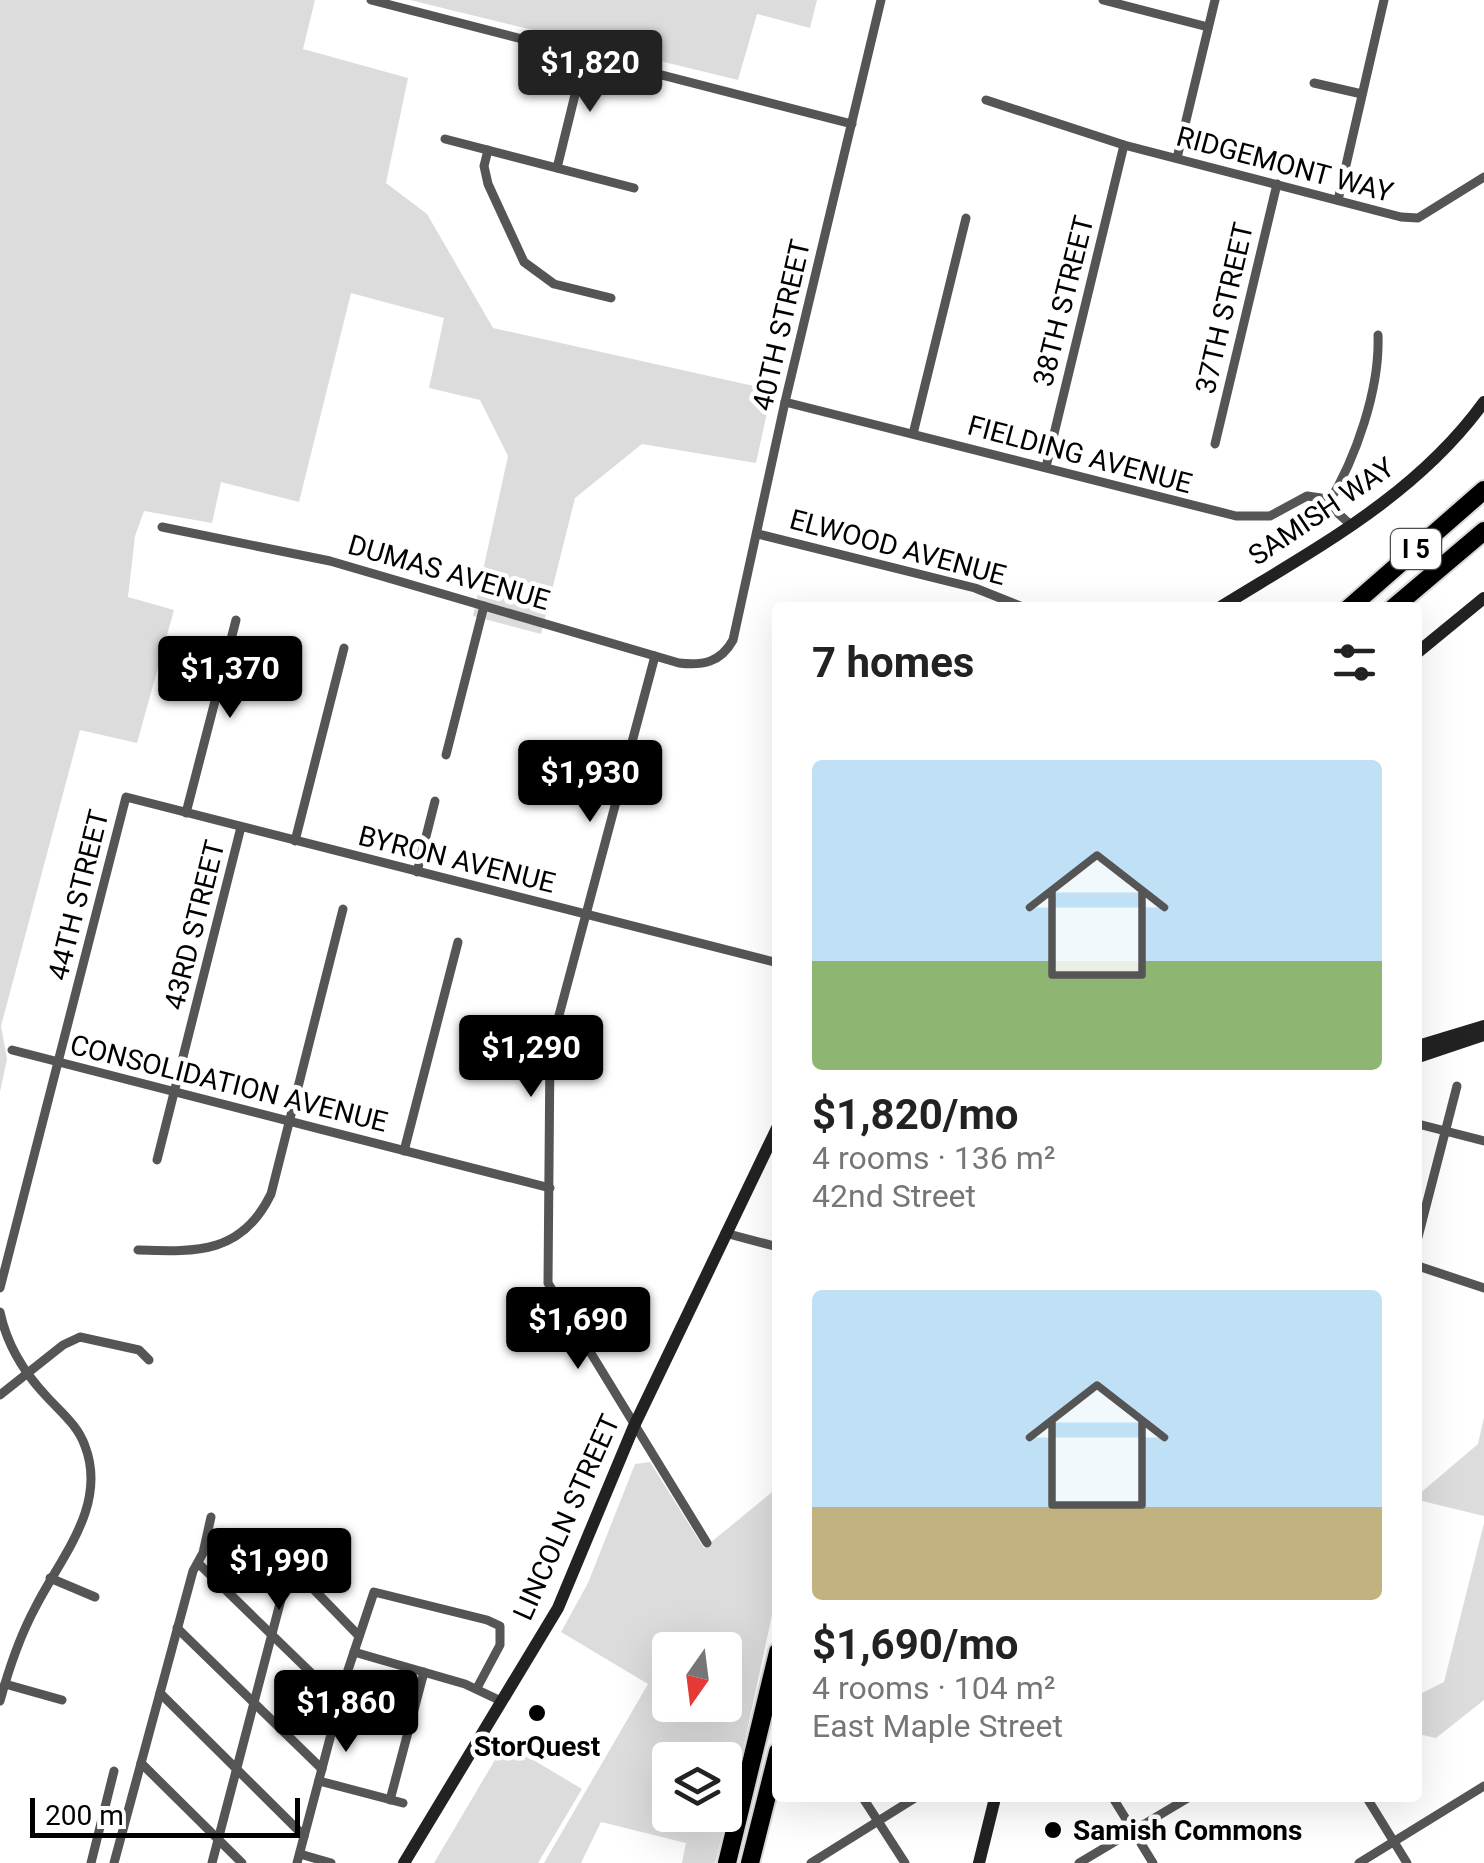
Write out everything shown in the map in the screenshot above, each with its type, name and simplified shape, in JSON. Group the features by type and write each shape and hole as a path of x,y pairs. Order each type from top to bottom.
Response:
{"highway":[{"name":"I 5","path":"1356,602 1484,490"},
{"name":"I 5","path":"1401,602 1484,531"},
{"path":"727,1863 772,1677"},
{"path":"750,1863 772,1776"}],"street":[{"path":"371,0 852,124"},
{"name":"40TH STREET","path":"720,658 733,640 881,0"},
{"path":"1103,0 1208,26"},
{"path":"1177,158 1215,0"},
{"path":"1338,200 1384,0"},
{"path":"556,168 585,54"},
{"path":"1314,83 1362,94"},
{"name":"RIDGEMONT WAY","path":"986,100 1124,145 1401,217 1418,218 1484,177"},
{"path":"445,139 634,188"},
{"name":"38TH STREET","path":"1046,467 1124,145"},
{"path":"488,150 484,166 488,184 524,262 554,284 611,298"},
{"name":"37TH STREET","path":"1215,444 1276,184"},
{"path":"913,434 966,218"},
{"path":"1351,526 1328,504 1346,474 1362,426 1379,353 1378,335"},
{"name":"FIELDING AVENUE","path":"785,402 1250,518 1270,516 1307,496 1321,498 1328,504"},
{"name":"SAMISH WAY","path":"1229,602 1400,492 1434,461 1484,402"},
{"name":"DUMAS AVENUE","path":"162,527 315,557 655,656 692,664 720,658"},
{"name":"ELWOOD AVENUE","path":"758,534 975,588 1010,602"},
{"path":"1422,649 1482,601"},
{"path":"446,754 484,606"},
{"path":"186,813 236,620"},
{"path":"295,841 344,648"},
{"path":"655,656 550,1048 548,1283 707,1543"},
{"name":"BYRON AVENUE","path":"126,798 772,962"},
{"name":"44TH STREET","path":"0,1288 126,798"},
{"path":"417,872 434,801"},
{"name":"43RD STREET","path":"158,1160 242,827"},
{"path":"138,1250 209,1249 246,1229 271,1194 343,909"},
{"path":"404,1151 458,942"},
{"path":"1422,1045 1484,1026"},
{"path":"1422,1056 1484,1035"},
{"name":"CONSOLIDATION AVENUE","path":"12,1050 550,1188"},
{"path":"1422,1222 1457,1086"},
{"path":"1422,1125 1484,1141"},
{"name":"LINCOLN STREET","path":"404,1863 558,1608 634,1426 772,1138"},
{"path":"725,1233 772,1245"},
{"path":"1422,1267 1484,1288"},
{"path":"0,1312 4,1330 26,1374 72,1421 85,1445 92,1491 86,1513 23,1632 0,1701"},
{"path":"0,1395 80,1337 139,1350 149,1360"},
{"path":"114,1863 211,1517"},
{"path":"237,1552 290,1565 360,1636"},
{"path":"198,1562 340,1701"},
{"path":"212,1863 290,1565"},
{"path":"50,1578 95,1597"},
{"path":"332,1863 298,1859 374,1592 500,1626 503,1635 476,1688"},
{"path":"177,1628 322,1770"},
{"path":"354,1652 476,1688 502,1701"},
{"path":"390,1800 424,1672"},
{"path":"4,1684 62,1700"},
{"path":"160,1693 304,1836"},
{"path":"140,1763 242,1863"},
{"path":"91,1863 114,1771"},
{"path":"319,1781 403,1803"},
{"path":"1359,1863 1484,1786"},
{"path":"865,1802 905,1863"},
{"path":"811,1863 909,1802"},
{"path":"978,1863 994,1802"},
{"path":"1116,1802 1153,1863"},
{"path":"1079,1863 1181,1802"},
{"path":"1369,1802 1407,1863"}],"shaded area":[{"path":"0,0 315,0 303,49 408,78 386,183 427,214 493,328 772,390 756,463 642,444 575,498 541,634 473,616 508,456 480,400 429,388 444,318 351,293 299,502 221,482 212,523 144,511 135,536 128,597 174,610 137,743 80,730 1,1026 7,1059 0,1092"},
{"path":"410,0 817,0 810,28 757,14 738,80"},
{"path":"1484,1417 1484,1516 1422,1501 1422,1492 1478,1444"},
{"path":"650,1462 704,1548 772,1492 772,1615 742,1754 742,1742 652,1742 652,1832 723,1832 715,1863 682,1863 686,1843 601,1822 581,1863 544,1863 648,1684 561,1632 588,1583 635,1464"},
{"path":"1484,1523 1484,1700 1436,1738 1422,1735 1422,1693 1444,1682"},
{"path":"505,1743 582,1789 538,1863 434,1863"}],"place":[{"name":"StorQuest","path":"537,1713"},
{"name":"Samish Commons","path":"1053,1830"}]}
